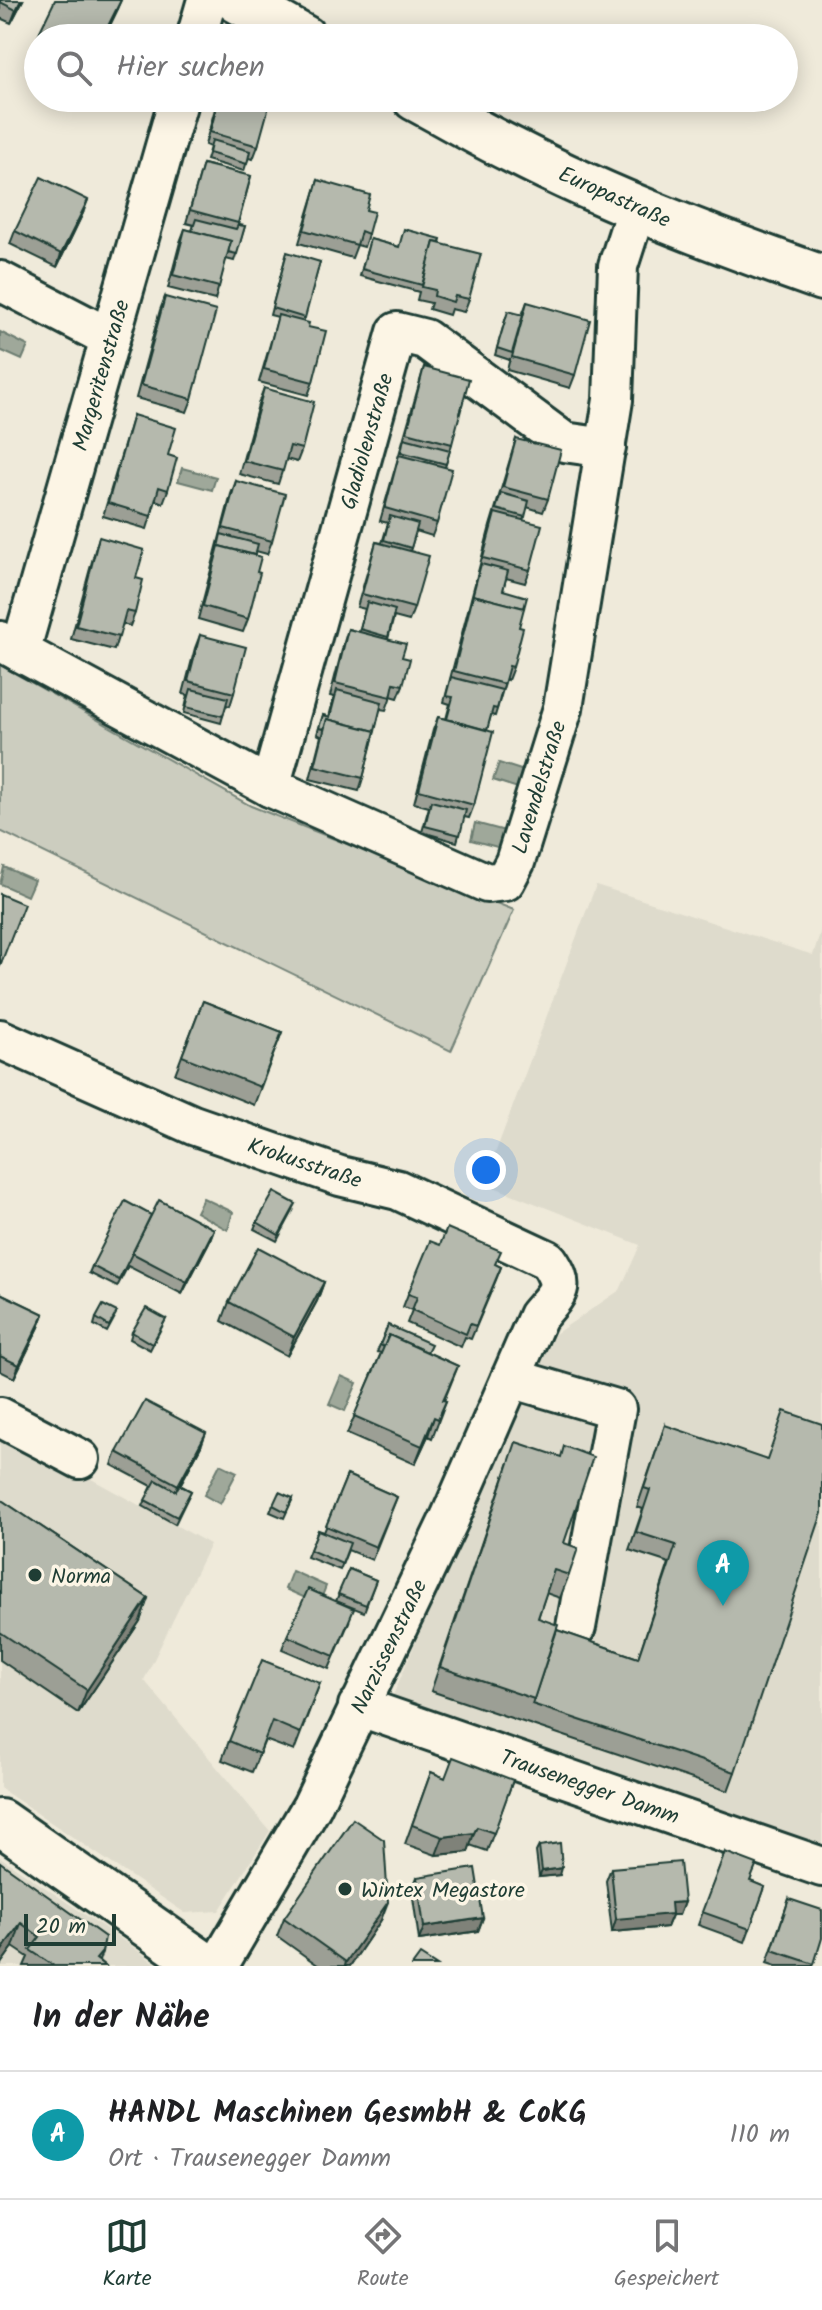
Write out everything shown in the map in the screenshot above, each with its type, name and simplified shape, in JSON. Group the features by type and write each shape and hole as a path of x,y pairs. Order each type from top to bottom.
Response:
{"main road":[{"path":"237,0 279,24"},
{"name":"Europastraße","path":"441,112 512,151 637,207 741,250 822,278"},
{"path":"0,1822 206,1966"}],"street":[{"path":"200,24 207,0"},
{"name":"Margeritenstraße","path":"10,646 110,338 175,112"},
{"name":"Lavendelstraße","path":"10,646 270,787 487,883 505,881 515,862 563,708 613,400 618,266 637,207"},
{"path":"0,281 110,338"},
{"name":"Gladiolenstraße","path":"270,787 397,332 425,339 564,442 606,448"},
{"name":"Krokusstraße","path":"0,1039 193,1125 340,1176 398,1190 548,1260 559,1276 558,1293 538,1316"},
{"name":"Narzissenstraße","path":"218,1966 312,1806 450,1518 538,1316"},
{"path":"511,1378 616,1409 576,1627"},
{"path":"0,1417 80,1459"},
{"name":"Trausenegger Damm","path":"358,1706 822,1867"}],"shaded area":[{"path":"0,332 28,346 22,360 0,350"},
{"path":"182,468 216,477 212,490 178,481"},
{"path":"0,665 251,806 514,910 451,1051 0,831"},
{"path":"499,763 527,772 521,789 493,780"},
{"path":"475,823 505,831 501,848 471,840"},
{"path":"4,867 34,880 27,896 0,884"},
{"path":"596,885 813,955 822,927 822,1845 391,1700 507,1428 555,1334 620,1290 640,1245 484,1183"},
{"path":"203,1198 233,1212 228,1230 196,1212"},
{"path":"341,1376 357,1383 345,1411 329,1404"},
{"path":"0,1429 210,1544 144,1680 270,1831 219,1911 185,1913 0,1788"},
{"path":"220,1464 237,1472 220,1504 204,1495"},
{"path":"292,1571 326,1586 319,1604 285,1589"},
{"path":"0,1857 130,1945 159,1966 0,1966"}],"building":[{"path":"0,0 21,0 16,10"},
{"path":"55,0 121,0 109,24 43,24"},
{"path":"215,112 267,112 258,146 210,132"},
{"path":"212,140 250,151 247,164 209,153"},
{"path":"203,164 251,176 238,223 190,210"},
{"path":"41,177 88,200 61,254 15,231"},
{"path":"318,180 370,195 366,210 374,212 368,234 361,231 357,245 304,230"},
{"path":"196,219 236,229 238,225 245,226 237,254 228,252 231,241 192,231"},
{"path":"185,229 231,241 219,287 173,275"},
{"path":"404,229 441,239 440,243 434,242 422,285 362,269 370,239 399,247"},
{"path":"434,242 481,254 469,299 455,296 453,302 434,296 435,290 422,287"},
{"path":"287,252 320,262 305,318 272,308"},
{"path":"165,297 216,311 192,399 141,385"},
{"path":"527,302 590,320 575,375 512,357"},
{"path":"508,311 523,315 512,353 497,348"},
{"path":"278,315 326,331 313,382 264,369"},
{"path":"424,367 469,379 452,444 407,432"},
{"path":"264,388 314,402 302,449 290,446 283,471 244,461"},
{"path":"133,415 176,428 168,455 177,458 168,490 159,487 151,516 108,503"},
{"path":"404,438 450,450 446,464 401,452"},
{"path":"516,439 561,450 548,499 503,487"},
{"path":"399,455 452,469 437,523 385,508"},
{"path":"236,481 285,494 272,541 223,528"},
{"path":"501,493 529,501 525,517 496,509"},
{"path":"495,513 542,525 530,570 483,558"},
{"path":"390,516 418,524 411,548 384,540"},
{"path":"221,534 258,544 255,555 219,546 217,552"},
{"path":"99,537 144,550 136,578 143,580 135,613 126,611 119,637 76,626"},
{"path":"376,542 429,556 414,608 362,594"},
{"path":"219,546 261,557 248,619 203,606"},
{"path":"481,564 508,571 503,590 527,597 524,608 473,595 471,601"},
{"path":"473,595 524,608 519,627 523,628 513,667 509,666 504,684 454,671"},
{"path":"367,602 395,610 388,637 360,629"},
{"path":"348,629 406,644 402,657 410,659 403,685 394,683 391,697 335,683"},
{"path":"200,635 246,647 234,693 188,681"},
{"path":"451,677 502,690 487,730 447,719 453,697 446,696"},
{"path":"191,689 228,698 223,716 186,707"},
{"path":"337,690 382,702 375,731 327,719 324,729 319,728 323,715 330,717"},
{"path":"438,717 493,732 474,805 419,790"},
{"path":"327,719 375,731 363,778 315,766"},
{"path":"431,801 466,810 460,835 425,826"},
{"path":"0,894 24,904 0,966"},
{"path":"203,1001 282,1032 260,1087 182,1056"},
{"path":"274,1192 296,1204 279,1235 257,1222"},
{"path":"159,1200 214,1229 187,1282 132,1253"},
{"path":"125,1201 151,1215 119,1280 92,1266"},
{"path":"447,1228 501,1251 495,1264 501,1267 476,1326 470,1324 466,1334 412,1310 417,1297 408,1294 430,1241 440,1245"},
{"path":"258,1247 324,1282 294,1337 229,1302"},
{"path":"0,1293 44,1314 19,1365 0,1356"},
{"path":"103,1305 117,1312 109,1326 96,1318"},
{"path":"146,1308 166,1319 152,1344 132,1332"},
{"path":"388,1325 431,1344 427,1352 389,1335 384,1347 380,1345"},
{"path":"389,1335 458,1366 438,1419 434,1417 422,1446 354,1416"},
{"path":"145,1401 206,1433 178,1485 117,1452"},
{"path":"784,1411 822,1424 822,1513 735,1772 532,1704 557,1630 638,1658 676,1545 636,1532 650,1490 644,1488 665,1425 767,1460"},
{"path":"516,1442 561,1457 564,1446 593,1457 564,1543 578,1548 569,1575 554,1570 538,1618 558,1625 534,1699 440,1667"},
{"path":"347,1475 397,1497 376,1547 326,1526"},
{"path":"156,1480 176,1491 179,1485 191,1491 177,1517 145,1500"},
{"path":"279,1492 293,1498 286,1512 273,1505"},
{"name":"Norma","path":"0,1499 148,1598 87,1690 0,1632"},
{"path":"318,1530 350,1543 342,1564 310,1550"},
{"path":"349,1569 376,1580 366,1605 338,1594"},
{"path":"308,1589 354,1609 334,1656 287,1636"},
{"path":"262,1660 320,1683 300,1733 272,1721 259,1754 229,1741"},
{"path":"453,1757 513,1780 494,1833 477,1827 474,1833 443,1837 412,1825 431,1772 445,1778"},
{"name":"Wintex Megastore","path":"353,1819 384,1840 388,1902 346,1962 284,1918"},
{"path":"560,1843 562,1868 542,1871 539,1846"},
{"path":"725,1852 757,1864 750,1881 765,1887 750,1929 702,1912"},
{"path":"0,1862 105,1937 102,1952 96,1959 105,1966 54,1966 30,1950 40,1937 21,1923 0,1952"},
{"path":"680,1862 684,1902 671,1903 672,1914 616,1919 611,1868"},
{"path":"475,1868 483,1918 424,1927 417,1877"},
{"path":"789,1899 822,1910 822,1938 814,1964 772,1950"},
{"path":"420,1955 437,1966 412,1966"}],"place":[{"name":"Norma","path":"35,1575"},
{"name":"HANDL Maschinen GesmbH & CoKG","path":"723,1606"},
{"name":"Wintex Megastore","path":"345,1889"}]}
